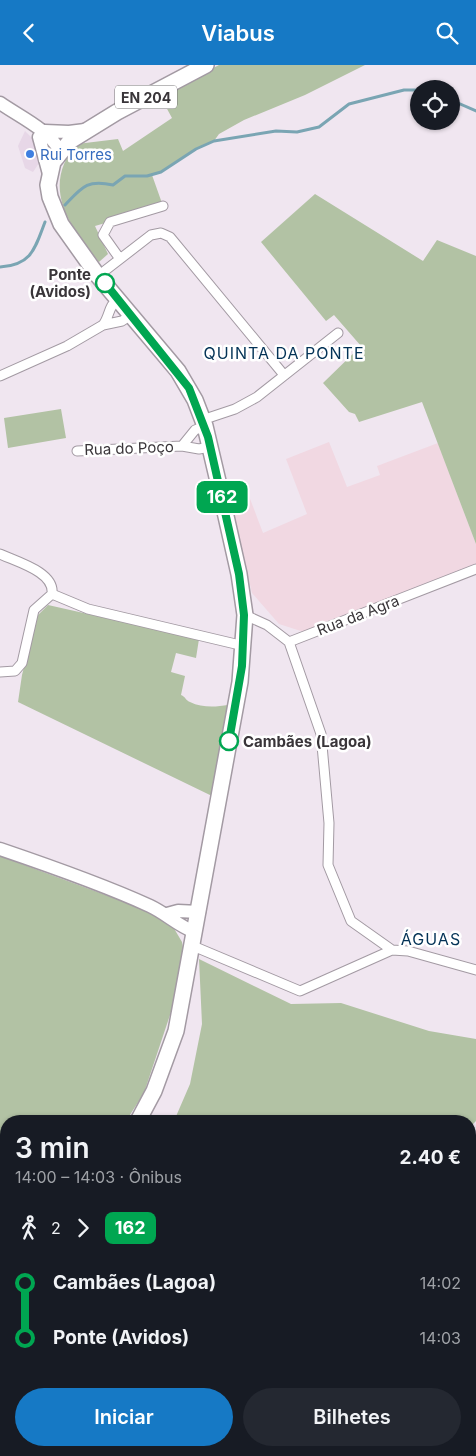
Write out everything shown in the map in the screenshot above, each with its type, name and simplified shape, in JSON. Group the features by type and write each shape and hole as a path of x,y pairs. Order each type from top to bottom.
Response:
{"main road":[{"name":"EN 204","path":"141,1115 154,1091 176,1031 240,682 244,646 244,615 239,574 210,447 189,388 98,276 61,225 50,197 49,174 60,151 85,130 206,65"}],"street":[{"path":"0,103 56,142 60,151"},
{"path":"42,134 69,133 85,130"},
{"path":"42,134 49,174"},
{"path":"120,259 103,235 110,222 163,206"},
{"path":"98,276 151,235 161,233 170,237 284,375"},
{"path":"103,325 108,318 110,305 118,299"},
{"path":"0,376 66,346 103,325 122,321 131,315"},
{"path":"203,423 257,397 338,333"},
{"name":"Rua do Poço","path":"182,446 203,423"},
{"name":"Rua do Poço","path":"77,451 182,446 199,449 210,447"},
{"path":"0,554 44,575 51,583 52,594"},
{"name":"Rua da Agra","path":"289,642 476,569"},
{"path":"52,594 88,609 244,646"},
{"path":"0,672 15,671 22,663 34,610 52,594"},
{"path":"244,615 267,625 289,642 321,734 329,823 328,865 351,921 392,950"},
{"path":"0,849 124,894 167,914 194,939 300,991 392,950 408,951 476,969"},
{"path":"167,914 178,911 199,912"}],"shaded area":[{"path":"25,131 32,138 38,156 39,163 33,172 25,168 18,146"},
{"path":"329,442 347,487 380,475 377,466 438,443 476,544 476,569 310,634 279,624 252,593 230,501 249,496 263,533 307,514 286,459"}],"green space":[{"path":"219,65 365,65 305,95 244,120 219,134 214,141 196,149 161,172 152,175 163,206 95,226 108,254 99,262 74,228 62,204 60,178 67,159 77,144 118,139 123,151 172,118 160,96"},
{"path":"315,194 423,261 437,240 476,256 476,544 422,402 359,422 355,414 349,412 323,383 361,346 334,315 326,321 261,242"},
{"path":"61,409 66,438 8,448 4,418"},
{"path":"48,605 199,639 196,658 176,653 171,672 185,676 181,695 188,701 214,707 228,705 212,796 18,702 22,675 37,616"},
{"path":"0,856 149,911 172,925 182,942 184,953 173,1006 144,1093 130,1115 0,1115"},
{"path":"199,959 291,1004 341,1003 429,1031 476,1039 476,1115 177,1115 190,1084 202,1024"}],"waterway":[{"path":"65,205 76,193 86,186 97,183 113,185 125,176 147,176 161,172 196,149 214,141 276,131 297,132 319,127 349,104 410,90"},
{"path":"460,104 476,111"},
{"path":"0,267 11,266 26,259 35,247 45,222"}],"bus line":[{"name":"162","path":"105,283 178,371 195,400 208,437 239,574 244,615 242,666 229,741"}],"place":[{"name":"Rui Torres","path":"30,154"},
{"name":"Ponte (Avidos)","path":"105,283"},
{"name":"Cambães (Lagoa)","path":"229,741"}],"district":[{"name":"QUINTA DA PONTE","path":"284,353"},
{"name":"ÁGUAS","path":"431,939"}]}
